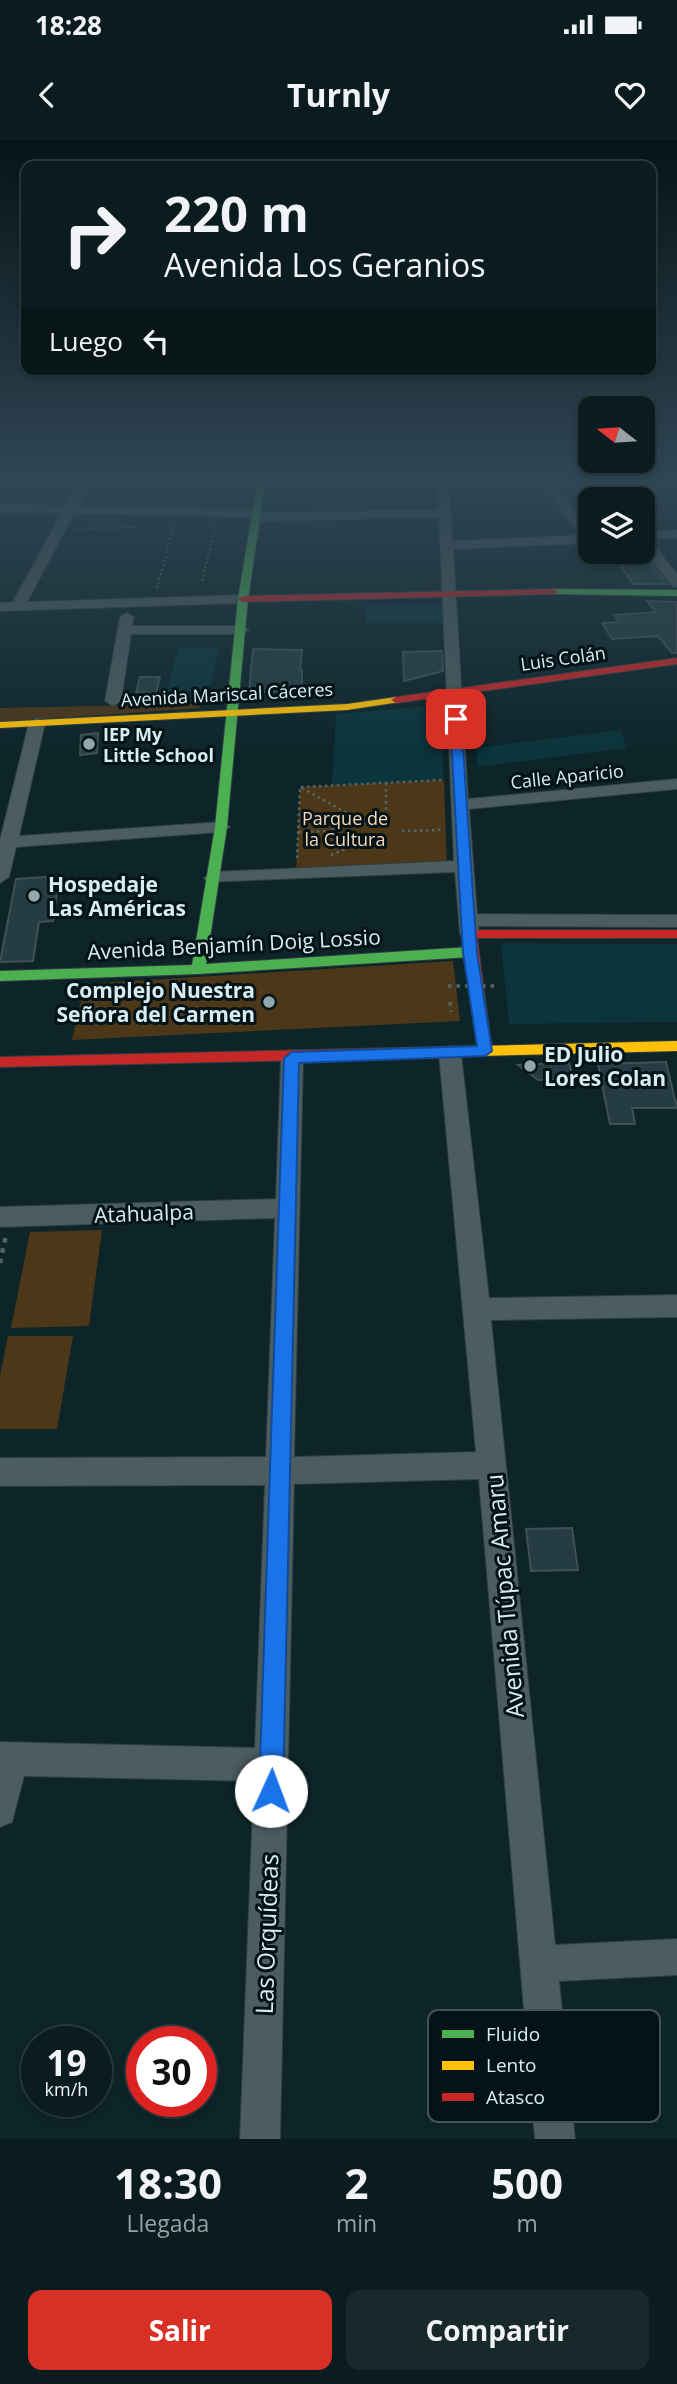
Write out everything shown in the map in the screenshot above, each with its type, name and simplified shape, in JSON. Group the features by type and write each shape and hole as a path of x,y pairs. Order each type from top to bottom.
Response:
{"main road":[{"path":"198,969 221,827 248,571"},
{"path":"243,599 677,593"},
{"name":"Luis Colán","path":"454,685 677,662"},
{"name":"Avenida Mariscal Cáceres","path":"0,725 234,705 347,707 454,685"},
{"path":"166,700 234,705"},
{"path":"485,1051 470,953 469,927 677,934"},
{"name":"Avenida Benjamín Doig Lossio","path":"0,976 198,969 470,953"},
{"path":"0,1062 292,1058 677,1046"}],"street":[{"path":"18,606 36,571"},
{"path":"449,571 460,805 455,866 469,927 677,921"},
{"path":"0,607 243,599"},
{"path":"113,701 126,623 242,629"},
{"path":"0,875 8,842 9,803 37,723"},
{"name":"Calle Aparicio","path":"460,805 677,784"},
{"path":"8,842 221,827"},
{"path":"214,878 455,866"},
{"name":"Avenida Túpac Amaru","path":"450,1054 477,1309 543,2010"},
{"name":"Las Orquídeas","path":"260,2139 292,1058"},
{"name":"Atahualpa","path":"0,1217 287,1208"},
{"path":"477,1309 677,1306"},
{"path":"0,1472 280,1471 491,1465"},
{"path":"0,1810 5,1759 272,1765"},
{"path":"539,1964 677,1957"}],"path":[{"path":"154,600 162,571"},
{"path":"202,581 205,571"},
{"path":"300,787 444,780"},
{"path":"386,783 386,818"},
{"path":"300,787 368,824"},
{"path":"296,874 300,787"},
{"path":"348,814 335,821 331,831 334,841 348,848"},
{"path":"402,831 444,830 455,866"},
{"path":"299,832 331,831"},
{"path":"448,986 498,986"},
{"path":"0,1230 7,1230 0,1262"}],"shaded area":[{"path":"365,605 442,605 444,623 366,623"},
{"path":"178,648 219,648 209,693 166,693"},
{"path":"428,706 440,710 444,780 332,786 336,714"},
{"path":"621,730 626,748 477,767 476,748"},
{"path":"501,943 677,944 677,1022 509,1024"}],"green space":[{"path":"195,704 201,708 0,722 0,708"},
{"name":"Parque de la Cultura","path":"444,780 447,867 296,874 300,787"},
{"name":"Complejo Nuestra Señora del Carmen","path":"453,961 460,1021 72,1040 85,984"},
{"path":"102,1230 89,1326 11,1328 30,1232"},
{"path":"8,1336 73,1336 57,1429 0,1429 0,1376"}],"building":[{"path":"624,571 657,571 667,584 633,584"},
{"path":"647,601 677,602 677,653 672,653 658,636 612,639 602,623 619,622 614,615 656,612"},
{"path":"253,649 302,650 302,691 249,692"},
{"path":"442,651 443,671 404,681 403,652"},
{"path":"140,677 160,677 156,693 136,692"},
{"name":"IEP My Little School","path":"98,733 97,753 80,755 81,735"},
{"path":"59,876 53,921 39,922 33,961 0,962 16,879"},
{"path":"666,1062 677,1108 632,1108 635,1124 610,1124 598,1064"},
{"path":"569,1063 573,1079 538,1080 518,1065"},
{"path":"572,1528 578,1570 531,1571 526,1529"}],"traffic: fast":[{"path":"198,969 221,827 247,571"},
{"path":"553,592 677,593"},
{"path":"0,976 198,969 470,952"}],"traffic: slow":[{"path":"0,725 347,707 396,700"},
{"path":"395,1053 677,1046"}],"traffic: jam":[{"path":"243,599 553,592"},
{"path":"396,700 677,661"},
{"path":"485,1051 470,934 677,934"},
{"path":"0,1062 395,1053"}],"place":[{"name":"IEP My Little School","path":"89,744"},
{"name":"Hospedaje Las Américas","path":"34,896"},
{"name":"Complejo Nuestra Señora del Carmen","path":"269,1002"},
{"name":"ED Julio Lores Colan","path":"530,1066"}],"route":[{"path":"271,1791 292,1058 485,1051 470,953 456,719"}]}
